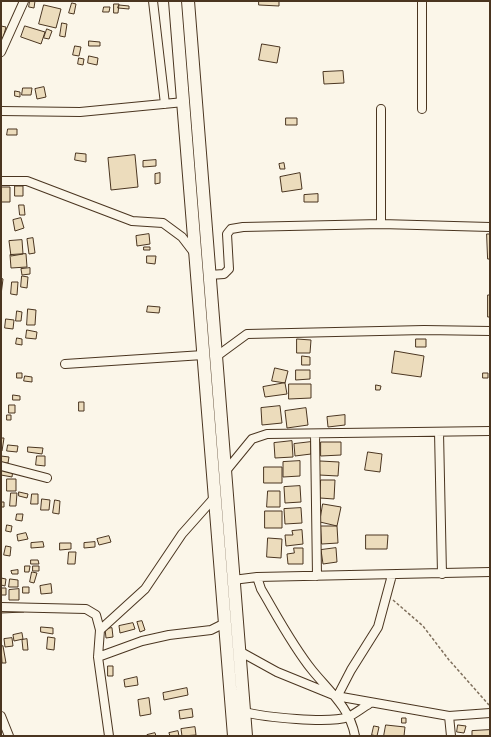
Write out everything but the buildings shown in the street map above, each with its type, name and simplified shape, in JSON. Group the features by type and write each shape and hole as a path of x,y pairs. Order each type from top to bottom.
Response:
{"main road":[{"path":"176,1 214,498 234,736"},
{"path":"188,1 246,736"}],"street":[{"path":"1,52 24,1"},
{"path":"154,1 165,104"},
{"path":"422,1 422,109"},
{"path":"1,111 80,112 184,102"},
{"path":"381,109 381,224"},
{"path":"1,182 27,181 132,221 163,223 182,237 195,254"},
{"path":"209,275 224,274 229,269 227,234 231,229 243,227 381,224 490,227"},
{"path":"217,356 247,334 424,330 490,331"},
{"path":"65,364 203,355"},
{"path":"225,472 252,439 267,434 490,431"},
{"path":"439,432 442,574"},
{"path":"315,434 317,576"},
{"path":"1,466 47,478"},
{"path":"100,630 144,589 182,534 214,498"},
{"path":"233,580 256,577 490,572"},
{"path":"337,697 351,670 378,627 392,575"},
{"path":"256,577 261,589 311,669 337,697 349,716 355,736"},
{"path":"1,607 86,609 96,615 100,630 98,657 108,736"},
{"path":"98,657 142,641 168,635 211,630 225,623"},
{"path":"239,651 277,672 337,697 369,704 449,716 490,713"},
{"path":"244,712 268,717 336,719 349,716 369,704"},
{"path":"1,716 9,736"},
{"path":"449,716 451,736"}],"path":[{"path":"386,594 423,626 448,660 490,706"}]}
